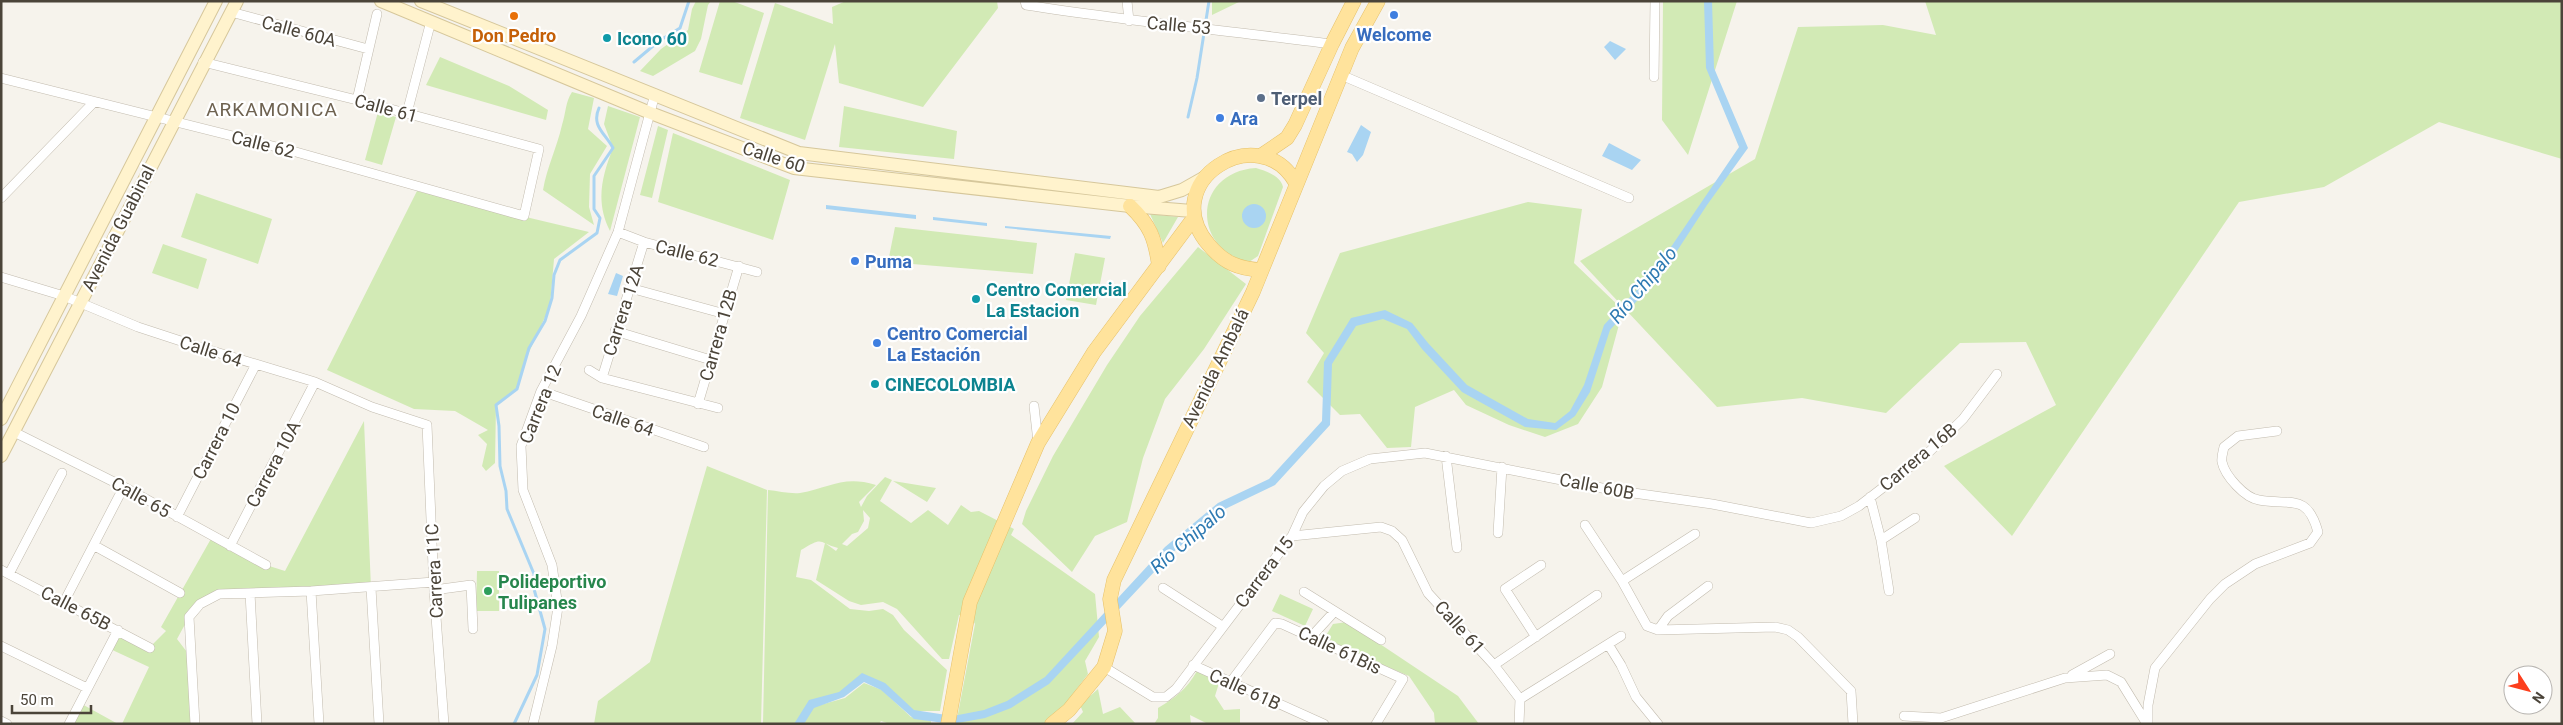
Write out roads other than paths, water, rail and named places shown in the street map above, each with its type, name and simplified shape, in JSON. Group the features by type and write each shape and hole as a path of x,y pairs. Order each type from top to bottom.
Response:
{"main road":[{"name":"Avenida Guabinal","path":"1,419 216,1"},
{"name":"Calle 60","path":"381,1 648,112 794,168 1130,206 1193,215"},
{"name":"Calle 60","path":"421,1 799,152 1159,197 1182,190 1205,176"},
{"path":"1262,156 1287,138 1295,125 1354,1"},
{"name":"Avenida Ambalá","path":"1052,724 1069,710 1104,667 1110,653 1115,631 1110,600 1114,580 1262,270 1352,48 1378,1"},
{"name":"Avenida Guabinal","path":"1,456 203,62 234,7"},
{"path":"1262,270 1238,268 1222,258 1206,242 1193,215 1194,198 1205,176 1213,168 1235,157 1262,156 1289,170 1296,183"},
{"path":"1130,206 1147,222 1157,249 1160,266"},
{"path":"948,724 970,602 1038,443 1094,352 1160,266 1193,215"}],"street":[{"path":"1127,1 1130,21"},
{"path":"1654,77 1655,1"},
{"name":"Calle 53","path":"1025,3 1130,21 1206,27 1332,44"},
{"name":"Calle 60A","path":"234,7 368,49"},
{"path":"356,100 377,14"},
{"path":"407,113 431,21"},
{"name":"Calle 61","path":"203,62 407,113 539,149 524,216"},
{"path":"1341,74 1629,198"},
{"name":"Calle 62","path":"1,78 306,154 524,216"},
{"name":"Carrera 12","path":"533,724 552,646 558,607 552,565 524,490 521,446 542,391 581,316 618,232 648,112 655,94"},
{"path":"1,198 94,102"},
{"name":"Calle 62","path":"618,232 644,242 757,272"},
{"name":"Carrera 12A","path":"602,378 644,242"},
{"name":"Carrera 12B","path":"698,404 739,266"},
{"name":"Calle 64","path":"1,277 64,296 138,327 255,366 316,382 372,407 422,422"},
{"path":"630,288 725,314"},
{"path":"615,332 711,360"},
{"name":"Carrera 10","path":"176,517 255,366"},
{"path":"589,370 602,378 718,408"},
{"name":"Carrera 16B","path":"1824,521 1842,516 1928,453 1963,420 1997,374"},
{"name":"Carrera 10A","path":"230,546 316,382"},
{"name":"Calle 64","path":"542,391 704,447"},
{"path":"1034,406 1038,443"},
{"name":"Carrera 11C","path":"422,422 427,425 434,586 444,724"},
{"path":"2147,724 2148,705 2155,668 2210,599 2225,584 2255,564 2310,543 2318,532 2313,516 2301,504 2288,501 2257,500 2228,475 2222,462 2224,447 2238,436 2277,431"},
{"name":"Calle 65","path":"14,432 266,565"},
{"name":"Calle 60B","path":"1370,459 1425,453 1631,493 1712,504 1811,522 1824,521"},
{"path":"1446,456 1457,548"},
{"name":"Carrera 15","path":"1104,667 1153,697 1166,697 1176,689 1292,536 1303,512 1324,486 1342,471 1370,459"},
{"path":"1498,533 1502,467"},
{"path":"5,572 62,473"},
{"path":"64,602 95,546 119,496"},
{"path":"1870,497 1889,591"},
{"path":"1880,540 1915,518"},
{"path":"1585,525 1622,581 1647,626 1658,630 1775,627 1788,630 1798,637 1847,686 1852,696 1853,724"},
{"name":"Calle 61","path":"1292,536 1381,528 1392,531 1402,540 1428,593 1494,665 1520,699"},
{"path":"1622,581 1695,534"},
{"path":"95,546 180,593"},
{"path":"1536,637 1505,589 1541,565"},
{"name":"Calle 65B","path":"5,572 150,648"},
{"path":"194,724 189,617 200,604 219,594 471,585 473,630"},
{"path":"1658,630 1668,616 1708,586"},
{"path":"371,588 379,724"},
{"path":"1163,588 1222,626"},
{"path":"311,591 318,724"},
{"path":"1304,592 1381,640"},
{"path":"250,593 257,724"},
{"path":"1494,665 1597,596"},
{"path":"1312,636 1334,612"},
{"name":"Calle 61Bis","path":"1230,684 1275,623 1312,636 1403,679 1376,724"},
{"path":"69,724 118,630"},
{"path":"1519,724 1520,699 1621,636"},
{"path":"1608,644 1621,665 1636,697 1658,724"},
{"path":"1,646 87,688"},
{"path":"1904,716 1941,718 2065,678 2110,654"},
{"name":"Calle 61B","path":"1193,665 1230,684 1324,724"},
{"path":"2065,678 2107,675 2122,682 2147,724"},
{"path":"1,721 6,724"}],"water":[{"name":"Río Chipalo","path":"1704,1 1712,1 1714,68 1748,148 1707,205 1662,274 1610,330 1590,392 1575,416 1556,430 1525,427 1462,392 1422,349 1407,329 1383,319 1356,326 1332,364 1330,425 1275,485 1223,510 1171,554 1049,684 1011,708 985,718 952,724 914,719 881,690 864,682 844,697 814,708 804,724 794,724 809,700 839,692 862,673 885,683 914,710 953,716 984,710 1007,701 1045,677 1165,547 1218,503 1269,479 1322,421 1324,362 1351,318 1385,310 1412,323 1467,385 1528,419 1555,423 1570,411 1584,385 1604,325 1656,269 1739,147 1706,68"},
{"path":"1610,41 1626,49 1615,60 1604,47"},
{"path":"1361,125 1371,132 1363,155 1357,162 1352,154 1347,152"},
{"path":"1609,143 1641,160 1632,170 1602,156"},
{"path":"1254,204 1259,205 1265,211 1265,221 1259,227 1254,228 1249,227 1243,221 1242,216 1243,211 1249,205"},
{"path":"826,205 916,215 916,219 826,209"},
{"path":"933,217 987,223 987,226 933,220"},
{"path":"1005,226 1111,236 1110,239 1005,228"},
{"path":"616,273 623,276 617,296 608,294"}],"waterway":[{"path":"634,62 659,41 680,28 689,1"},
{"path":"1188,117 1197,78 1209,1"},
{"path":"514,724 537,675 545,629 534,589 534,574 507,509 506,491 500,466 499,426 496,405 517,389 529,348 545,321 552,298 554,275 560,260 597,233 600,218 594,209 594,176 613,148 598,125 597,114 599,108"}],"place":[{"name":"Welcome","path":"1394,15"},
{"name":"Don Pedro","path":"514,16"},
{"name":"Icono 60","path":"607,38"},
{"name":"Terpel","path":"1261,98"},
{"name":"Ara","path":"1220,118"},
{"name":"Puma","path":"855,261"},
{"name":"Centro Comercial La Estacion","path":"976,299"},
{"name":"Centro Comercial La Estación","path":"877,343"},
{"name":"CINECOLOMBIA","path":"875,384"},
{"name":"Polideportivo Tulipanes","path":"488,591"}],"district":[{"name":"ARKAMONICA","path":"272,109"}]}
